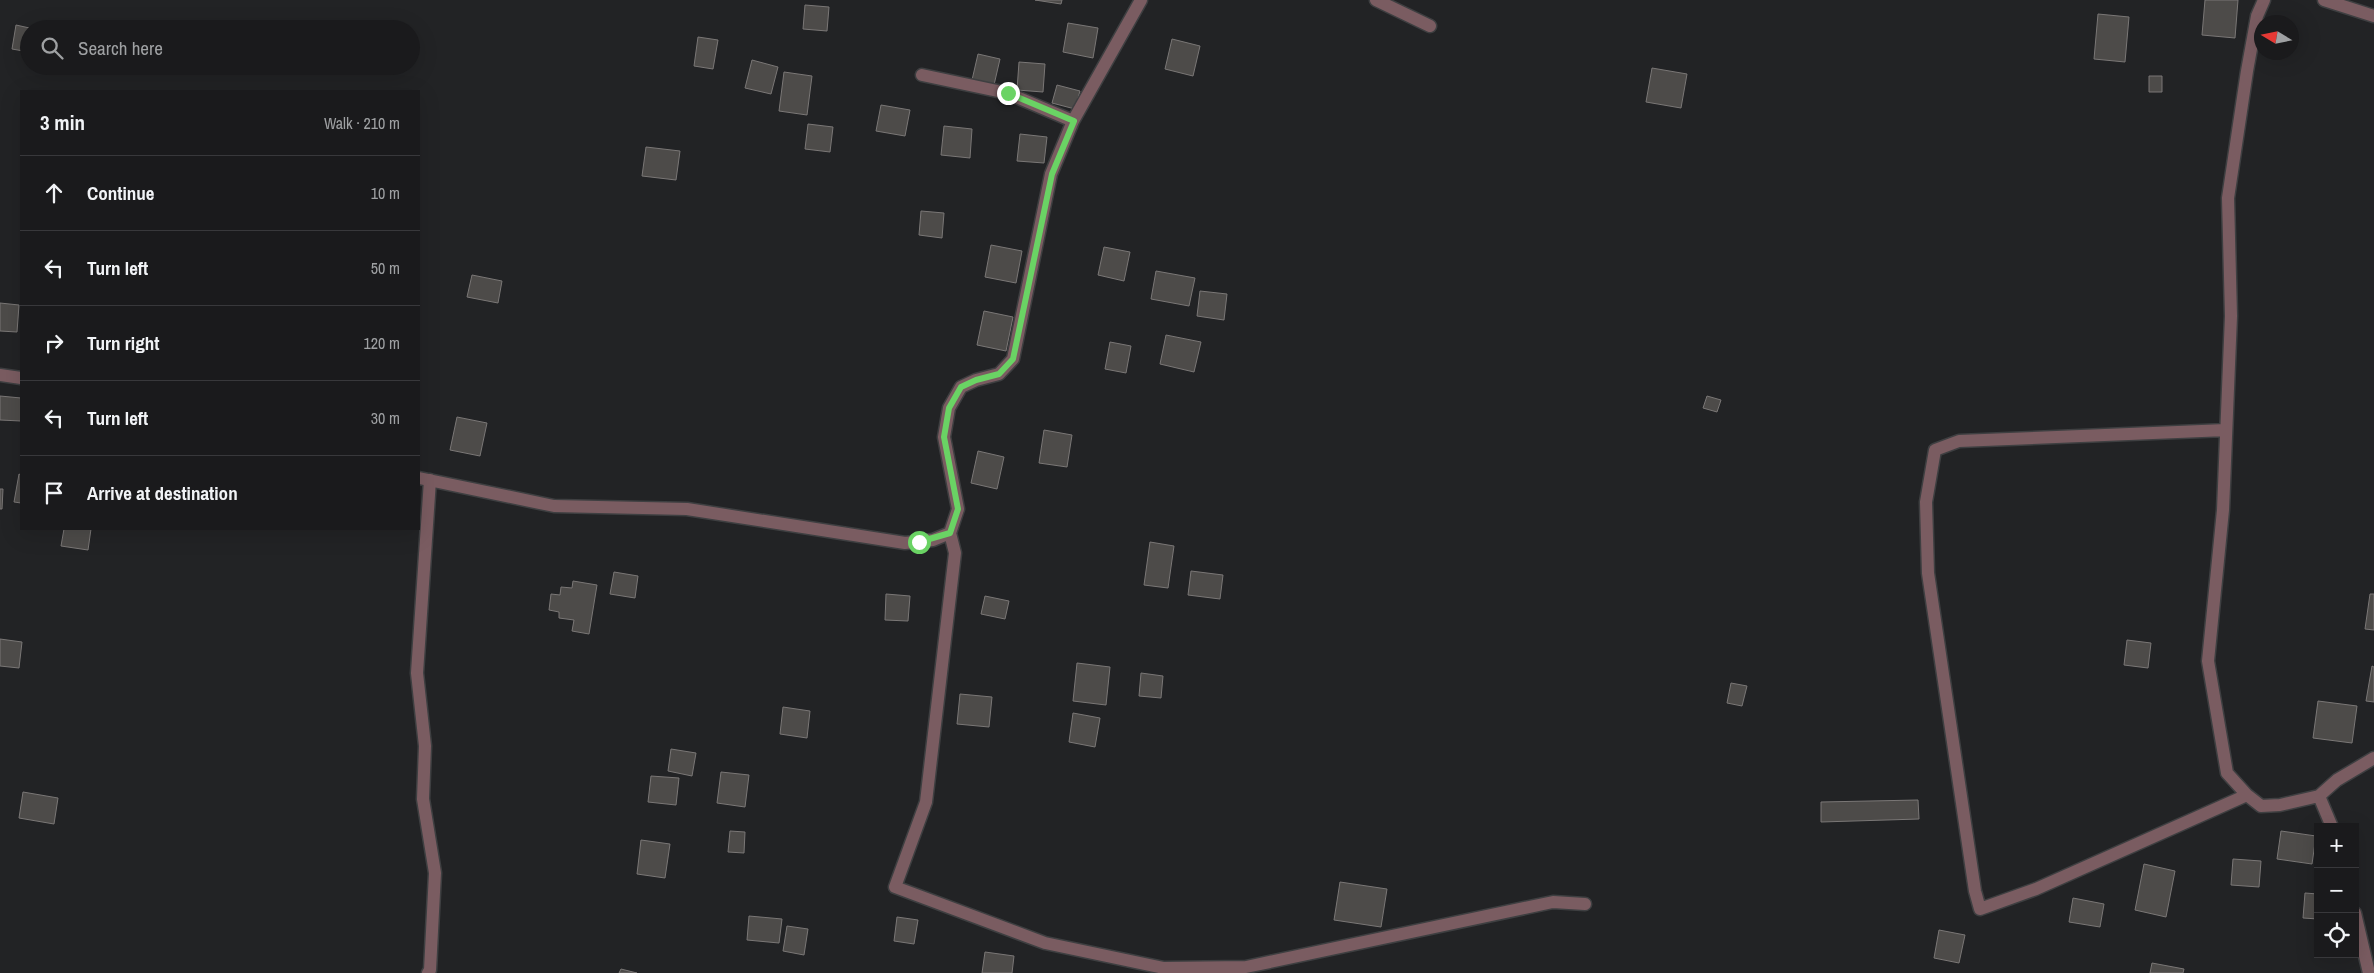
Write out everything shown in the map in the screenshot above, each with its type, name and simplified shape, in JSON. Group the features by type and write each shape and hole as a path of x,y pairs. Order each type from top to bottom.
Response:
{"street":[{"path":"1141,0 1074,121 1052,174 1013,359 999,374 976,380 961,387 949,408 944,437 958,509 950,533 955,553 926,802 895,887 1045,943 1164,968 1246,967 1553,902 1585,904"},
{"path":"1376,0 1430,26"},
{"path":"2264,0 2257,16 2250,52 2228,198 2230,316 2223,510 2208,661 2227,773 2247,795 2261,806 2280,805 2319,796 2337,780 2374,758"},
{"path":"2324,0 2374,16"},
{"path":"922,75 1008,93 1074,121"},
{"path":"0,375 20,378"},
{"path":"2226,430 1959,441 1935,450 1926,502 1928,573 1975,891 1980,909 2036,889 2247,795"},
{"path":"428,973 430,970 435,873 423,799 425,746 416,673 424,479 554,506 687,510 905,543 933,540 950,533"},
{"path":"2319,796 2330,823"},
{"path":"2359,930 2369,973"}],"building":[{"path":"1035,0 1062,0 1061,4"},
{"path":"2205,0 2238,0 2235,38 2202,35"},
{"path":"805,5 829,7 827,31 803,29"},
{"path":"2098,14 2129,17 2125,62 2094,59"},
{"path":"1068,23 1098,28 1093,58 1063,52"},
{"path":"16,25 20,26 20,50 12,49"},
{"path":"698,37 718,40 713,69 694,66"},
{"path":"1172,39 1200,46 1193,76 1165,69"},
{"path":"978,54 1000,59 994,85 972,80"},
{"path":"752,60 778,67 771,94 745,88"},
{"path":"1019,62 1045,64 1043,92 1017,90"},
{"path":"1652,68 1687,74 1681,108 1646,102"},
{"path":"784,72 812,76 807,115 779,111"},
{"path":"2149,76 2162,76 2162,92 2149,92"},
{"path":"1057,85 1080,91 1075,109 1052,103"},
{"path":"881,105 910,110 905,136 876,131"},
{"path":"808,124 833,127 830,152 805,149"},
{"path":"944,126 972,129 970,158 941,155"},
{"path":"1020,134 1047,137 1044,163 1017,161"},
{"path":"646,147 680,151 676,180 642,176"},
{"path":"921,211 944,213 942,238 919,235"},
{"path":"991,245 1022,251 1016,283 985,277"},
{"path":"1104,247 1130,252 1124,281 1098,275"},
{"path":"1156,271 1195,278 1189,306 1151,299"},
{"path":"472,275 502,281 498,303 467,297"},
{"path":"1200,291 1227,294 1224,320 1197,316"},
{"path":"0,303 19,305 17,332 0,331"},
{"path":"984,311 1013,317 1006,351 977,345"},
{"path":"1166,335 1201,342 1194,372 1160,364"},
{"path":"1110,342 1131,346 1126,373 1105,369"},
{"path":"0,396 20,398 20,421 0,420"},
{"path":"1707,396 1721,400 1717,412 1703,408"},
{"path":"457,417 487,423 480,456 450,450"},
{"path":"1044,430 1072,435 1067,467 1039,463"},
{"path":"978,451 1004,457 997,489 971,483"},
{"path":"19,474 20,503 14,502"},
{"path":"0,489 3,489 2,509 0,509"},
{"path":"64,530 91,530 88,550 61,546"},
{"path":"1150,542 1174,546 1168,588 1144,585"},
{"path":"1191,571 1223,575 1220,599 1188,595"},
{"path":"614,572 638,576 635,598 610,594"},
{"path":"573,581 597,585 589,634 572,631 574,620 559,618 559,612 549,610 551,594 560,595 561,587 572,588"},
{"path":"886,594 910,596 908,621 885,620"},
{"path":"2370,594 2374,594 2374,630 2365,629"},
{"path":"985,596 1009,601 1005,619 981,614"},
{"path":"0,639 22,642 19,668 0,666"},
{"path":"2127,640 2151,643 2148,668 2124,665"},
{"path":"1077,663 1110,667 1106,705 1073,701"},
{"path":"2372,666 2374,667 2374,702 2366,701"},
{"path":"1141,673 1163,676 1161,698 1139,696"},
{"path":"1731,683 1747,686 1742,706 1727,703"},
{"path":"960,694 992,697 989,727 957,724"},
{"path":"2318,701 2357,706 2352,743 2313,738"},
{"path":"783,707 810,711 807,738 780,734"},
{"path":"1073,713 1100,718 1095,747 1069,742"},
{"path":"671,749 696,753 692,776 668,771"},
{"path":"721,772 749,775 745,807 717,803"},
{"path":"651,776 679,778 676,805 648,802"},
{"path":"23,792 58,798 54,824 19,818"},
{"path":"1918,800 1919,819 1821,822 1821,802"},
{"path":"730,831 745,832 744,853 728,852"},
{"path":"2281,831 2314,836 2312,864 2277,859"},
{"path":"641,840 670,844 665,878 637,874"},
{"path":"2233,859 2261,861 2259,887 2231,885"},
{"path":"2144,864 2175,871 2166,917 2135,910"},
{"path":"1340,882 1387,889 1381,927 1334,920"},
{"path":"2305,893 2314,894 2314,919 2303,918"},
{"path":"2073,898 2104,904 2100,927 2069,922"},
{"path":"749,916 782,919 779,943 747,940"},
{"path":"897,917 918,920 914,944 894,941"},
{"path":"787,926 808,929 804,955 783,951"},
{"path":"1939,930 1965,935 1959,963 1934,958"},
{"path":"985,952 1014,956 1012,973 982,973"},
{"path":"2152,963 2184,969 2183,973 2150,973"},
{"path":"621,969 637,973 619,973"}],"route":[{"path":"919,542 933,540 950,533 958,509 944,437 949,408 961,387 976,380 999,374 1013,359 1052,174 1074,121 1008,93"}]}
